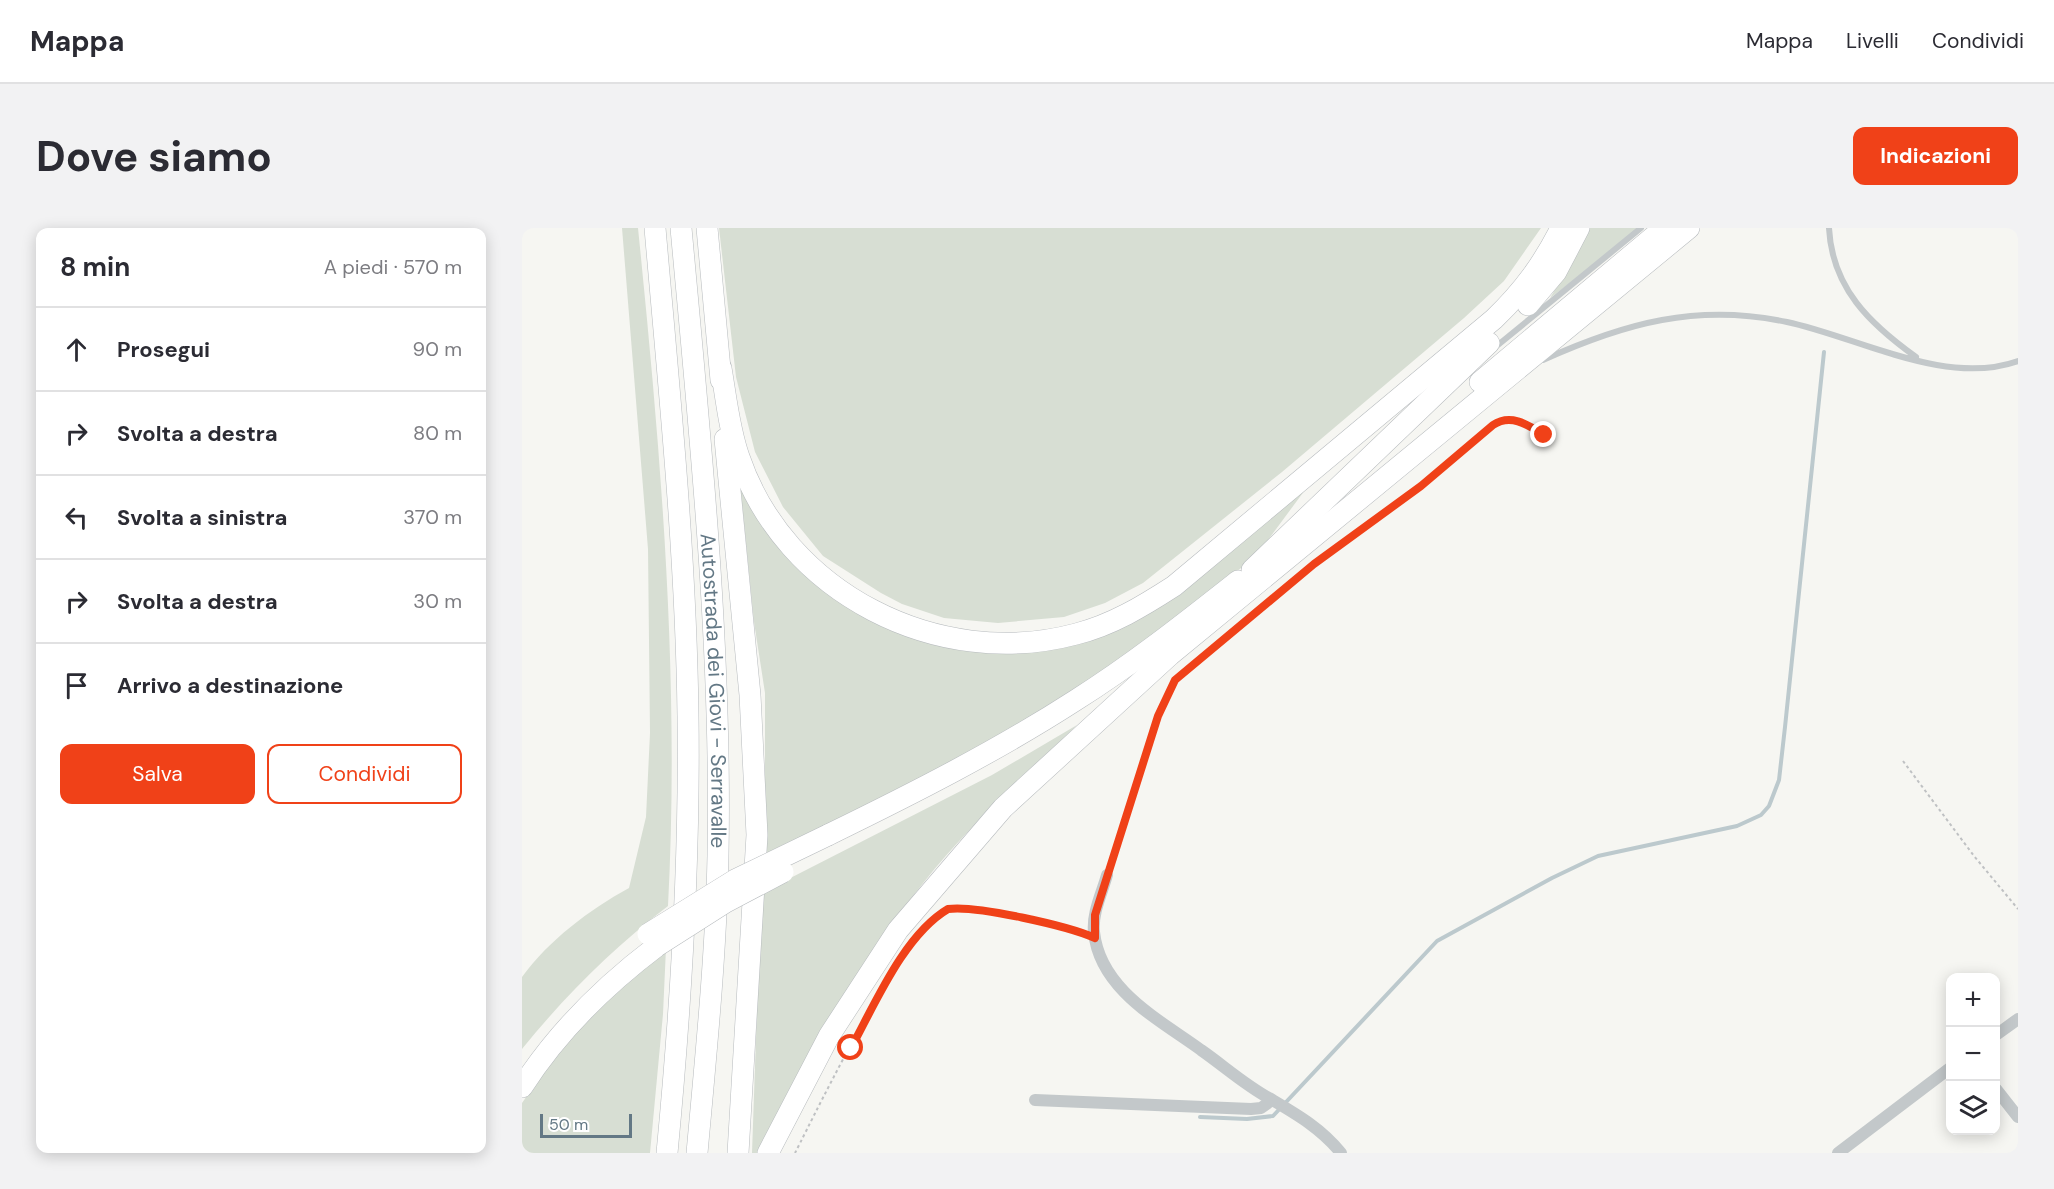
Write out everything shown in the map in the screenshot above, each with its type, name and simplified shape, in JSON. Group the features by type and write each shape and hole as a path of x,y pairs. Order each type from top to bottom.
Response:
{"highway":[{"name":"Autostrada dei Giovi - Serravalle","path":"655,228 680,526 688,715 686,890 679,1031 667,1153"},
{"name":"Autostrada dei Giovi - Serravalle","path":"681,228 707,522 717,715 718,856 708,1034 697,1153"},
{"path":"707,228 721,368 735,557 750,695 757,835 738,1153"},
{"path":"721,368 739,457 757,496 795,554 838,591 896,623 961,641 1026,643 1077,634 1131,614 1174,586 1494,319 1523,291 1546,258 1561,228"},
{"path":"1252,570 1527,306 1556,272 1579,228"},
{"path":"522,1062 575,998 612,963 726,902 1077,699 1177,629 1367,478 1664,228"},
{"path":"768,1153 830,1036 897,930 1003,808 1064,749 1170,655 1689,228"},
{"path":"828,842 993,765 1170,655"},
{"path":"522,1087 554,1041 653,940"}],"street":[{"path":"1107,875 1095,915 1095,938 1107,969 1133,1001 1272,1100 1306,1120 1328,1137 1341,1153"},
{"path":"2000,1032 2018,1019"},
{"path":"1838,1153 1946,1071"},
{"path":"2000,1095 2018,1117"},
{"path":"1035,1100 1251,1109 1261,1108 1272,1100"}],"lane":[{"path":"1424,405 1641,228"},
{"path":"1829,228 1835,266 1852,301 1870,321 1919,359"},
{"path":"1513,374 1583,342 1628,326 1663,319 1708,316 1784,321 1919,359 1954,366 1985,368 2018,361"}],"path":[{"path":"1107,875 1164,699 1179,675 1321,559 1414,491 1493,425 1503,420 1513,420 1544,435"},
{"path":"1903,761 2018,909"},
{"path":"795,1153 881,992 919,935 939,914 948,909 967,909 1070,928 1095,938"}],"shaded area":[{"path":"622,228 638,228 661,482 672,736 668,906 590,973 522,1049 522,977 557,938 599,906 629,888 646,817 650,733 648,549"},
{"path":"719,228 1541,228 1504,281 1464,318 1282,472 1143,583 1105,603 1064,617 998,623 944,618 902,604 881,593 823,556 783,507 755,452 736,377"},
{"path":"1588,228 1644,228 1550,298 1574,259"},
{"path":"740,484 766,526 898,629 1078,641 1308,486 1256,556 1166,628 1060,701 872,805 762,857 765,798 765,693 754,622"},
{"path":"1077,725 998,801 924,882 854,979 813,1047 758,1153 752,1153 761,893 992,775"},
{"path":"666,948 663,1014 650,1153 522,1153 522,1103 552,1060 590,1013"}],"waterway":[{"path":"1200,1117 1247,1119 1273,1116 1437,941 1552,878 1598,856 1737,826 1761,815 1769,806 1779,780 1824,352"}],"route":[{"path":"851,1048 881,992 919,935 939,914 948,909 967,909 1020,918 1078,930 1095,938 1095,915 1135,786 1164,699 1168,689 1179,675 1314,564 1421,486 1498,421 1513,420 1528,425 1544,435"}]}
